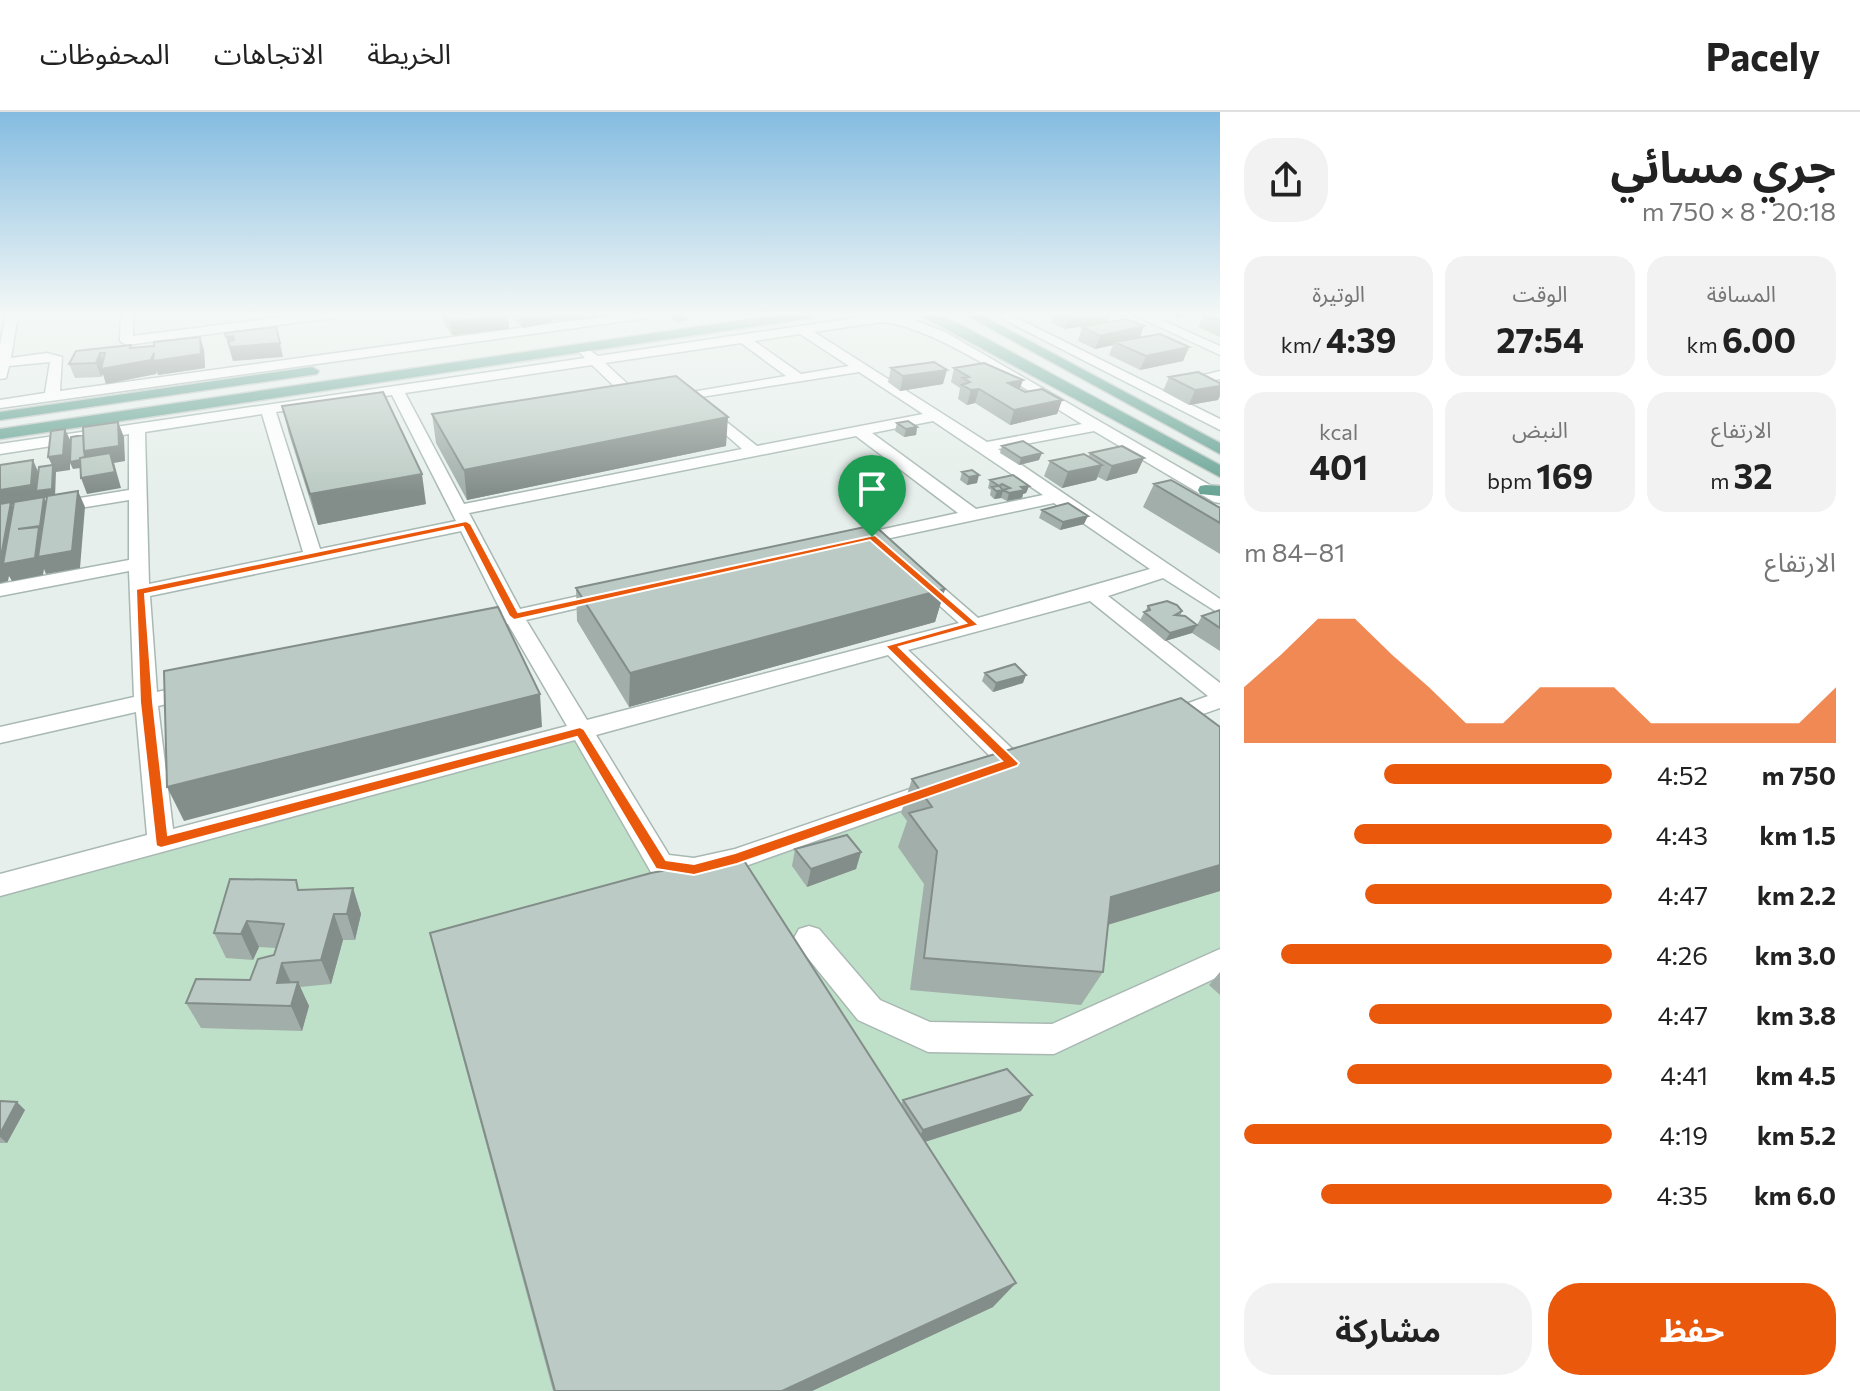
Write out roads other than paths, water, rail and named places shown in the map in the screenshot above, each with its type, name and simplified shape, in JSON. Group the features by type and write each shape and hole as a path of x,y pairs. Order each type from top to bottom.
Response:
{"main road":[{"path":"0,416 264,374"},
{"path":"0,434 407,374"},
{"path":"1040,374 1220,472"},
{"path":"1078,374 1220,449"},
{"path":"1064,387 1066,382 1073,380 1093,382"}],"street":[{"path":"52,397 55,374"},
{"path":"0,404 192,383 225,374"},
{"path":"0,449 497,374"},
{"path":"607,374 635,406 829,374"},
{"path":"792,374 799,379"},
{"path":"870,374 984,447 1220,608"},
{"path":"1005,374 1215,493"},
{"path":"1118,374 1220,425"},
{"path":"1148,389 1220,375"},
{"path":"396,389 431,444 462,517 514,616 661,865 694,869 737,859 953,783"},
{"path":"690,396 753,451"},
{"path":"268,409 313,556"},
{"path":"140,592 313,556 462,517 753,451 935,416"},
{"path":"984,447 1097,426"},
{"path":"137,428 140,493 138,564 146,702 161,842"},
{"path":"859,431 972,515"},
{"path":"0,516 140,493"},
{"path":"841,544 1057,497"},
{"path":"872,537 974,625"},
{"path":"0,590 138,564"},
{"path":"0,885 1093,594 1164,571"},
{"path":"484,624 623,592"},
{"path":"1093,594 1220,694"},
{"path":"891,646 1012,763"},
{"path":"0,735 223,684"},
{"path":"1186,738 1156,722 1220,700"},
{"path":"983,773 1042,754"},
{"path":"809,938 869,1010 928,1037 1054,1039 1220,962"}]}
